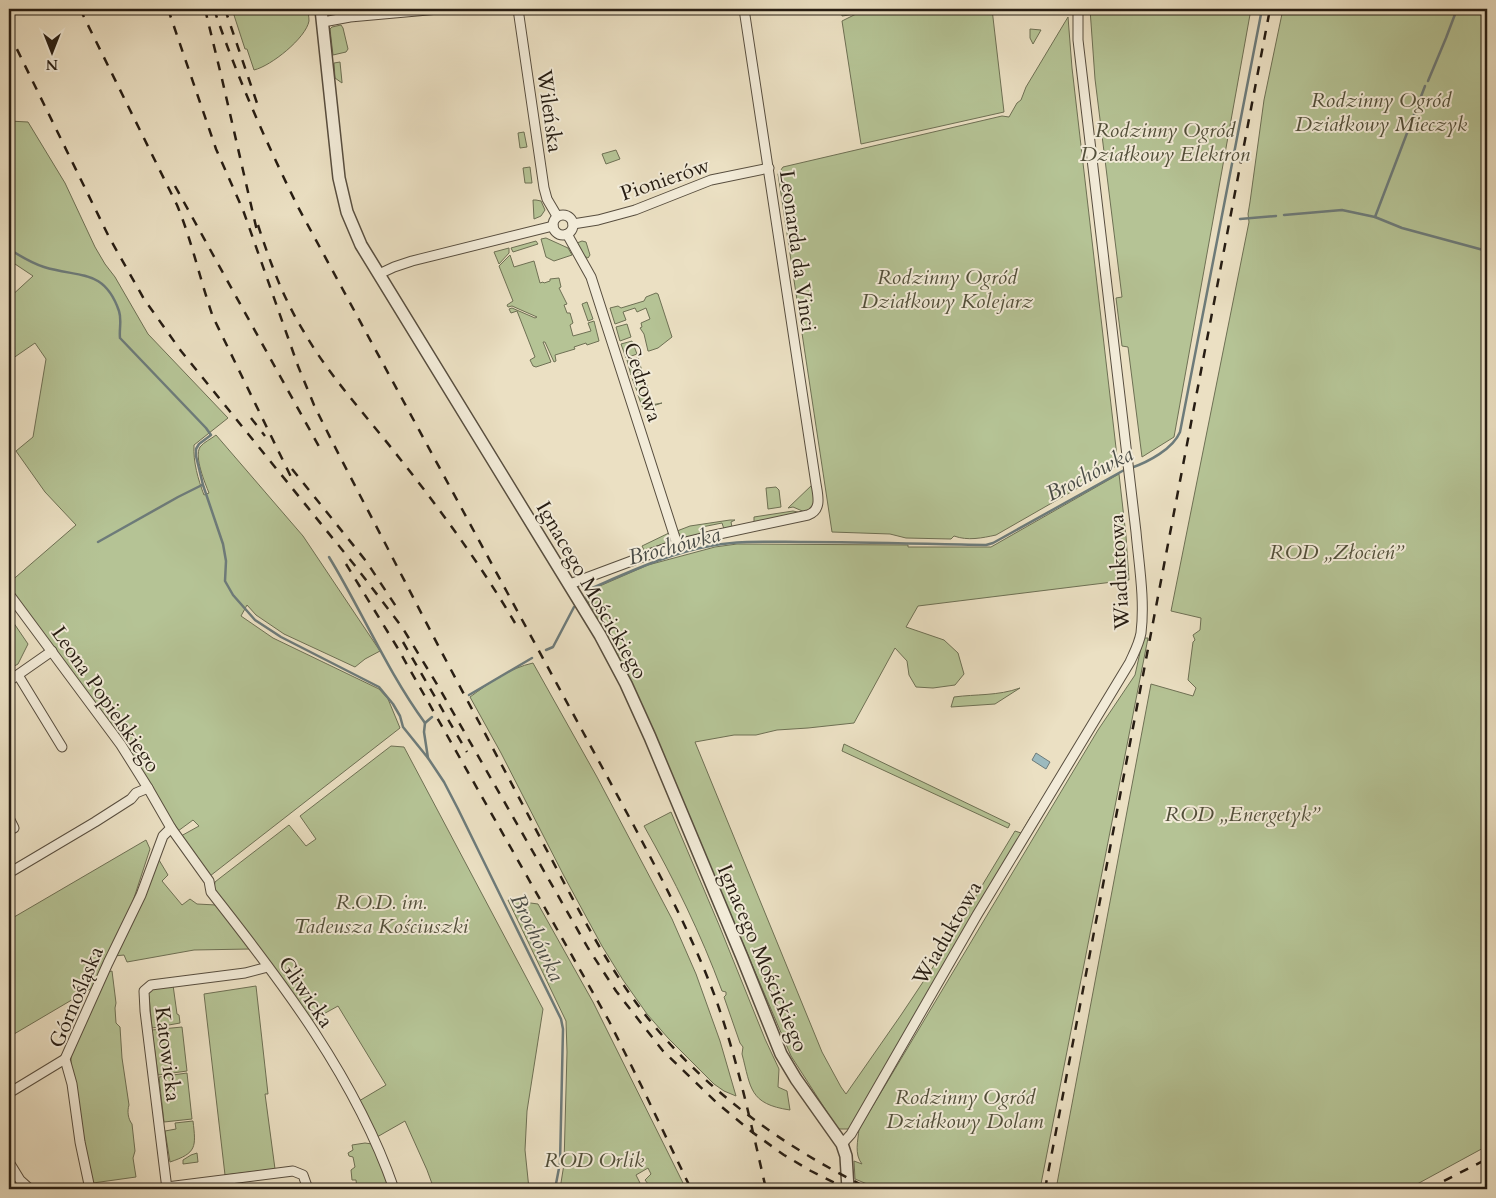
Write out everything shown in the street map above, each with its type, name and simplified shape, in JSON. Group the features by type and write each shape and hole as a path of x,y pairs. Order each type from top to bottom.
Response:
{"street":[{"name":"Ignacego Mościckiego","path":"321,9 339,178 347,212 361,245 570,584 626,684 742,957 781,1054 796,1079 842,1144 846,1156 848,1189"},
{"path":"323,22 439,9"},
{"name":"Wileńska","path":"518,9 544,188 547,199 557,216"},
{"name":"Leonarda da Vinci","path":"677,544 808,516 817,510 818,498 744,9"},
{"name":"Wiaduktowa","path":"842,1144 851,1134 978,915 1082,743 1137,647 1141,634 1141,589 1130,468 1078,40 1078,9"},
{"name":"Pionierów","path":"573,224 598,220 637,209 711,180 769,168"},
{"path":"564,215 568,216 573,224 567,234 559,234 555,231 553,222 557,216 564,215"},
{"path":"379,274 412,261 553,226"},
{"name":"Cedrowa","path":"567,234 591,277 677,544"},
{"path":"570,584 677,544"},
{"name":"Leona Popielskiego","path":"9,594 121,745 170,828"},
{"path":"9,681 52,651"},
{"path":"18,675 62,747"},
{"path":"9,873 95,822 131,799 136,793 148,788"},
{"path":"9,818 14,828"},
{"name":"Gliwicka","path":"170,828 209,881 211,892 268,967 311,1029 346,1085 370,1132 394,1189"},
{"name":"Górnośląska","path":"90,1189 80,1142 72,1084 65,1059 141,895 163,836 170,828"},
{"name":"Katowicka","path":"167,1188 144,1011 144,991 151,985 245,973 268,967"},
{"path":"9,1093 65,1059"},
{"path":"9,1162 20,1180 30,1189"},
{"path":"167,1188 292,1171 303,1175 308,1189"}],"green space":[{"path":"232,9 308,9 309,21 302,35 295,43 269,63 254,70"},
{"path":"841,9 898,9 901,14 925,9 992,9 1004,112 861,144 842,21 856,14 842,16"},
{"name":"Rodzinny Ogród Działkowy Elektron","path":"1090,9 1251,9 1174,437 1142,457 1128,347 1122,346 1116,298 1122,297 1095,79"},
{"path":"1283,9 1487,9 1487,1146 1408,1189 1056,1189 1151,684 1193,696 1196,688 1188,680 1193,642 1195,640 1193,635 1200,630 1201,618 1171,611 1249,222 1248,214 1264,100"},
{"name":"Rodzinny Ogród Działkowy Kolejarz","path":"1068,17 1072,68 1118,465 996,535 970,539 954,536 951,539 906,538 890,534 832,532 778,174 783,167 1002,116 1009,117 1017,103 1021,100 1026,87"},
{"path":"341,25 348,49 346,52 333,55 330,29"},
{"path":"1030,29 1041,30 1033,44 1030,38"},
{"path":"340,62 342,83 335,78 334,63"},
{"path":"9,121 28,122 65,183 95,247 148,334 228,418 194,445 196,470 204,495 209,493 201,470 198,451 202,445 216,435 303,536 380,651 355,667 284,634 256,615 247,605 241,616 273,638 379,689 388,699 400,728 210,876 181,836 199,826 193,820 178,831 138,765 9,589 9,583 76,525 45,492 16,451 33,437 46,359 35,343 9,361 9,298 33,276 9,260"},
{"path":"524,132 527,147 520,148 518,133"},
{"path":"616,150 620,159 606,164 602,154"},
{"path":"530,167 532,183 525,183 523,168"},
{"path":"533,200 541,201 545,210 541,216 534,219"},
{"path":"546,238 568,248 572,255 554,261 546,257 541,239"},
{"path":"536,241 538,244 513,252 511,248"},
{"path":"586,242 590,255 588,258 584,256 577,243"},
{"path":"509,248 509,253 499,264 494,252"},
{"path":"510,255 514,267 534,261 540,283 559,278 561,287 559,288 567,304 564,305 567,313 570,313 573,323 570,325 573,336 591,331 588,323 594,321 599,341 587,345 586,343 574,347 575,349 555,355 556,361 554,362 545,342 543,342 551,362 536,367 533,366 530,360 535,357 517,311 511,313 509,309 512,308 535,318 537,317 507,305 513,301 499,266"},
{"path":"658,294 672,337 658,348 648,351 644,334 640,328 642,327 641,323 650,319 646,308 637,312 635,308 623,312 626,320 615,324 610,308 618,306 621,308 644,301 646,297"},
{"path":"587,302 593,319 588,321 582,304"},
{"path":"627,324 631,337 620,341 616,327"},
{"path":"632,341 637,354 626,358 621,344"},
{"path":"638,358 642,371 631,375 627,360"},
{"path":"643,374 648,388 637,391 632,378"},
{"path":"646,392 648,404 662,403 643,409 638,395"},
{"path":"1119,474 1129,580 918,606 906,627 944,640 958,653 964,674 955,685 933,688 916,687 909,675 907,661 895,648 854,723 777,730 756,735 734,735 695,742 822,1052 846,1094 931,970 1015,831 1021,833 1031,816 1034,818 849,1129 838,1129 791,1056 631,681 586,598 586,592 648,565 715,547 737,544 991,547"},
{"path":"813,484 815,505 807,513 793,507 788,508"},
{"path":"776,487 779,490 781,507 768,509 766,488"},
{"path":"793,511 802,513 754,523 754,517"},
{"path":"735,520 731,522 732,527 724,529 722,523 702,527 702,533 691,536 682,536 677,531 690,526"},
{"path":"671,532 670,541 667,543 644,550 642,546"},
{"path":"9,616 28,644 18,664 9,669"},
{"name":"Rodzinny Ogród Działkowy Dolam","path":"1148,638 1040,1189 879,1189 855,1179 854,1161 862,1164 857,1152 859,1129 1098,730 1135,675 1143,639"},
{"path":"533,663 597,777 672,919 696,974 720,1041 736,1096 714,1084 668,1038 647,1014 623,980 564,876 470,697 508,672"},
{"path":"1020,688 995,704 951,707 954,697 995,694"},
{"path":"844,744 1010,824 1008,828 842,751"},
{"name":"R.O.D. im. Tadeusza Kościuszki","path":"391,746 404,747 543,1009 527,1111 525,1150 529,1189 434,1189 405,1121 377,1137 359,1101 386,1085 338,1006 311,1021 287,984 214,888 215,882 289,825 306,846 316,839 300,816"},
{"path":"671,812 779,1069 778,1087 787,1091 790,1110 766,1104 759,1099 750,1085 742,1054 743,1047 724,997 726,992 722,991 686,907 644,826"},
{"path":"146,840 150,849 132,904 92,988 9,1037 9,920"},
{"path":"159,860 168,875 162,881 182,905 190,899 197,904 216,905 250,949 194,950 127,962 124,955 114,956"},
{"name":"ROD Orlik","path":"508,900 538,904 593,1002 686,1189 652,1189 645,1180 651,1174 648,1168 636,1175 643,1189 560,1189 564,1164 566,1021"},
{"path":"112,971 116,1003 116,1023 120,1027 122,1058 129,1105 128,1115 132,1124 135,1151 133,1158 136,1177 93,1183 71,1066 71,1056 108,972"},
{"path":"173,985 180,1023 152,1028 149,996 147,995 151,988"},
{"path":"256,986 268,1094 265,1094 275,1169 225,1175 204,994"},
{"path":"182,1027 187,1071 158,1075 152,1030"},
{"path":"187,1073 192,1119 164,1122 159,1077"},
{"path":"193,1121 193,1148 179,1159 170,1162 165,1131 176,1129 175,1123"},
{"path":"372,1144 391,1189 357,1189 356,1180 352,1180 351,1170 355,1167 353,1157 349,1156 348,1153 353,1150 352,1145"},
{"path":"197,1153 198,1162 183,1164 183,1160"}],"water":[{"path":"1036,753 1050,762 1046,769 1032,760"}],"waterway":[{"name":"Brochówka","path":"1131,468 1166,449 1180,432 1262,9"},
{"path":"1428,81 1457,9"},
{"path":"1375,217 1425,86"},
{"path":"1284,215 1342,210 1375,217 1402,228 1487,251"},
{"path":"1240,219 1276,216"},
{"path":"9,249 39,265 89,277 98,281 106,288 113,297 119,311 120,338 211,435 199,444 196,449 196,456 203,485 223,544 226,561 225,581 233,595 255,620 281,637 379,687 393,704 400,716 403,727 428,758"},
{"name":"Brochówka","path":"585,591 662,559 721,544 745,542 850,542 986,545 993,543 1126,469"},
{"path":"98,542 202,485"},
{"path":"329,557 399,683 425,723"},
{"name":"Brochówka","path":"546,650 553,647 574,607"},
{"name":"Brochówka","path":"469,695 532,658"},
{"name":"Brochówka","path":"432,717 425,723 424,732 428,758 444,782 458,809 561,1019 563,1029 560,1163 555,1189"}],"railway":[{"path":"80,9 177,205 213,317 293,481"},
{"path":"168,9 216,149 243,210 298,366 314,405 444,657 598,944 618,977 663,1037 716,1089 774,1134 805,1154 870,1189"},
{"path":"205,9 257,231"},
{"path":"214,9 253,109 298,207 634,826 687,930 714,994 730,1042 766,1189"},
{"path":"225,9 259,109"},
{"path":"1045,1189 1270,9"},
{"path":"9,33 109,237 144,299 181,351 356,567 402,627 438,686 588,948 616,991 663,1051 717,1103 784,1155 847,1189"},
{"path":"175,186 322,452"},
{"path":"258,225 283,293 313,348 441,513 487,578 515,623"},
{"path":"251,418 265,436"},
{"path":"292,469 366,561 399,611"},
{"path":"346,564 397,647 609,1021 691,1189"},
{"path":"403,642 467,752"},
{"path":"1428,1189 1487,1159"},
{"path":"1477,1189 1487,1183"}],"park label":[{"name":"Rodzinny Ogród Działkowy Mieczyk","path":"1381,112"},
{"name":"ROD „Złocień”","path":"1336,552"},
{"name":"ROD „Energetyk”","path":"1242,814"}]}
